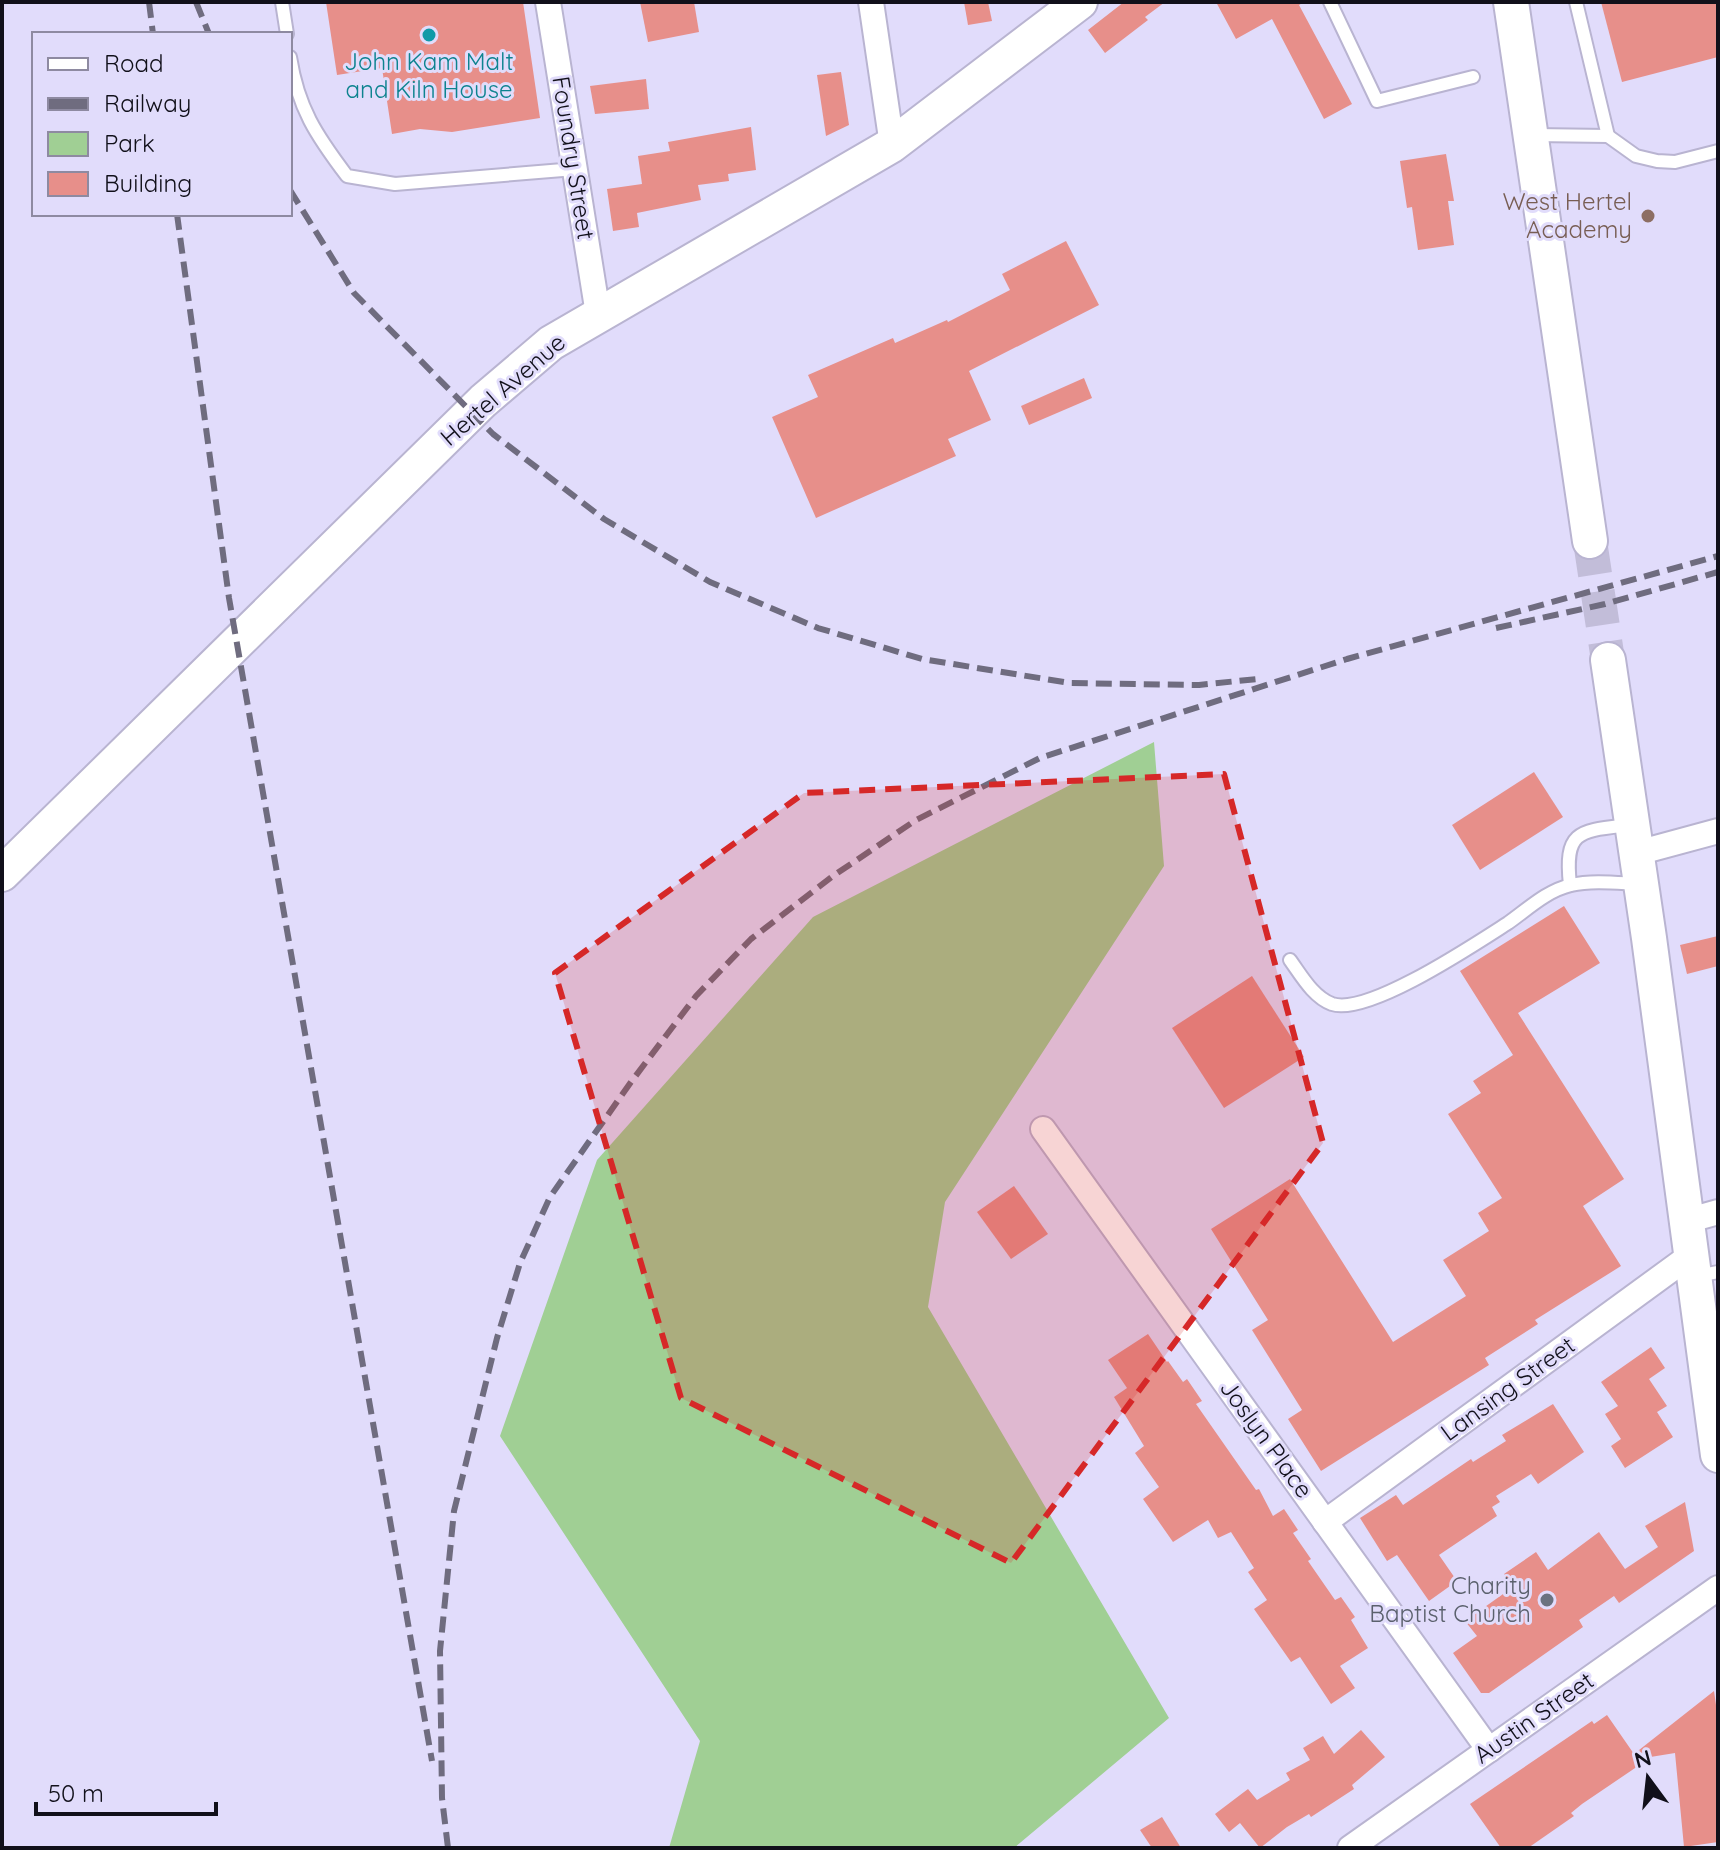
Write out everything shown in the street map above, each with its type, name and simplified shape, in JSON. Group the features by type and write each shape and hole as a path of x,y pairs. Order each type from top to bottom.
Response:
{"street":[{"name":"Foundry Street","path":"548,2 598,314"},
{"path":"871,2 892,145"},
{"name":"Hertel Avenue","path":"2,874 483,401 551,343 892,145 1080,2"},
{"path":"1511,2 1590,541"},
{"path":"1608,660 1637,854 1702,1216 1701,1268 1718,1455"},
{"path":"1637,854 1718,831"},
{"name":"Joslyn Place","path":"1043,1129 1489,1750"},
{"name":"Lansing Street","path":"1325,1522 1701,1268"},
{"name":"Austin Street","path":"1356,1846 1718,1588"}],"lane":[{"path":"282,2 287,32"},
{"path":"1330,2 1377,101 1473,77"},
{"path":"1576,2 1608,136"},
{"path":"292,72 313,130 347,176 395,184 575,169"},
{"path":"1530,135 1608,136 1636,156 1657,161 1675,162 1718,151"},
{"path":"1570,885 1567,858 1571,844 1584,832 1637,854"},
{"path":"1290,960 1321,999 1335,1005 1355,1005 1434,969 1543,897 1637,854"}],"highlighted area":[{"path":"1224,774 1323,1143 1011,1563 681,1398 555,973 804,793"}],"green space":[{"path":"1154,742 1164,866 945,1202 928,1307 1169,1718 1014,1848 669,1848 700,1741 500,1436 597,1160 813,917"}],"building":[{"name":"John Kam Malt and Kiln House","path":"326,2 523,2 540,118 452,132 420,129 392,134 382,68 337,75"},
{"path":"640,2 694,2 699,32 648,42"},
{"path":"964,2 988,2 992,21 968,25"},
{"path":"1124,2 1165,2 1145,17 1148,20 1105,53 1088,30"},
{"path":"1216,2 1304,2 1299,5 1352,104 1324,119 1272,19 1236,39"},
{"path":"1601,2 1718,2 1718,57 1622,82"},
{"path":"841,72 849,125 826,136 817,75"},
{"path":"646,79 649,109 595,114 590,86"},
{"path":"751,127 756,170 728,174 729,181 698,185 701,200 637,213 639,227 613,231 607,189 642,184 638,156 670,151 668,142"},
{"path":"1446,154 1454,201 1448,201 1454,245 1418,250 1412,207 1407,208 1400,161"},
{"path":"1066,241 1099,305 969,371 991,420 948,439 956,456 816,518 772,417 818,397 808,375 893,338 895,343 948,322 1010,290 1002,274"},
{"path":"1084,378 1092,398 1029,425 1021,406"},
{"path":"1534,772 1563,817 1480,870 1452,825"},
{"path":"1564,906 1600,963 1518,1013 1624,1179 1583,1206 1621,1266 1535,1320 1538,1324 1485,1358 1489,1365 1321,1471 1288,1419 1302,1410 1252,1330 1268,1320 1211,1229 1290,1179 1393,1342 1466,1296 1443,1260 1489,1231 1478,1213 1502,1198 1448,1114 1481,1093 1473,1081 1513,1055 1460,971"},
{"path":"1718,936 1718,966 1687,974 1680,945"},
{"path":"1252,976 1304,1057 1224,1108 1172,1028"},
{"path":"1014,1186 1048,1234 1011,1259 977,1212"},
{"path":"1148,1334 1183,1382 1187,1379 1202,1401 1196,1404 1256,1490 1259,1489 1273,1516 1284,1509 1298,1530 1293,1533 1311,1559 1308,1561 1335,1600 1341,1597 1355,1617 1351,1620 1368,1648 1340,1666 1355,1688 1331,1704 1300,1657 1291,1662 1254,1609 1267,1600 1248,1572 1254,1568 1231,1532 1218,1538 1208,1520 1173,1542 1143,1499 1159,1487 1135,1453 1144,1446 1114,1397 1127,1388 1108,1360"},
{"path":"1651,1347 1665,1368 1649,1379 1667,1406 1657,1412 1673,1437 1625,1468 1611,1446 1621,1439 1605,1414 1618,1406 1601,1382"},
{"path":"1553,1404 1584,1452 1538,1484 1531,1474 1496,1496 1500,1502 1492,1507 1497,1516 1439,1555 1457,1581 1429,1601 1397,1555 1387,1561 1360,1518 1396,1495 1403,1505 1471,1459 1473,1462 1506,1441 1502,1435"},
{"path":"1685,1502 1694,1551 1619,1603 1614,1596 1579,1620 1583,1627 1489,1693 1481,1693 1453,1653 1477,1636 1465,1621 1513,1587 1504,1574 1536,1552 1548,1570 1599,1532 1625,1569 1658,1547 1645,1526"},
{"path":"1714,1691 1718,1719 1718,1842 1684,1847 1675,1753 1638,1759 1641,1764 1582,1804 1571,1813 1574,1816 1528,1848 1501,1848 1470,1804 1592,1721 1594,1724 1607,1715 1634,1754"},
{"path":"1361,1730 1385,1757 1352,1785 1354,1789 1311,1817 1309,1814 1287,1827 1260,1848 1240,1823 1229,1832 1215,1814 1248,1789 1257,1800 1290,1780 1286,1773 1310,1760 1303,1748 1323,1736 1334,1754"},
{"path":"1162,1817 1181,1848 1152,1848 1140,1830"}],"tunnel":[{"path":"1590,541 1608,660"}],"railway":[{"path":"149,2 153,32"},
{"path":"196,2 208,32"},
{"path":"292,193 354,293 493,434 604,519 710,582 818,628 922,659 1070,683 1199,685 1257,679"},
{"path":"177,216 229,598 432,1761"},
{"path":"448,1848 442,1798 440,1651 454,1511 497,1338 520,1263 550,1197 631,1082 696,996 751,939 833,876 916,820 1040,758 1347,659 1718,556"},
{"path":"1496,628 1605,604 1718,572"}],"place":[{"name":"John Kam Malt and Kiln House","path":"429,35"},
{"name":"West Hertel Academy","path":"1648,216"},
{"name":"Charity Baptist Church","path":"1547,1600"}]}
